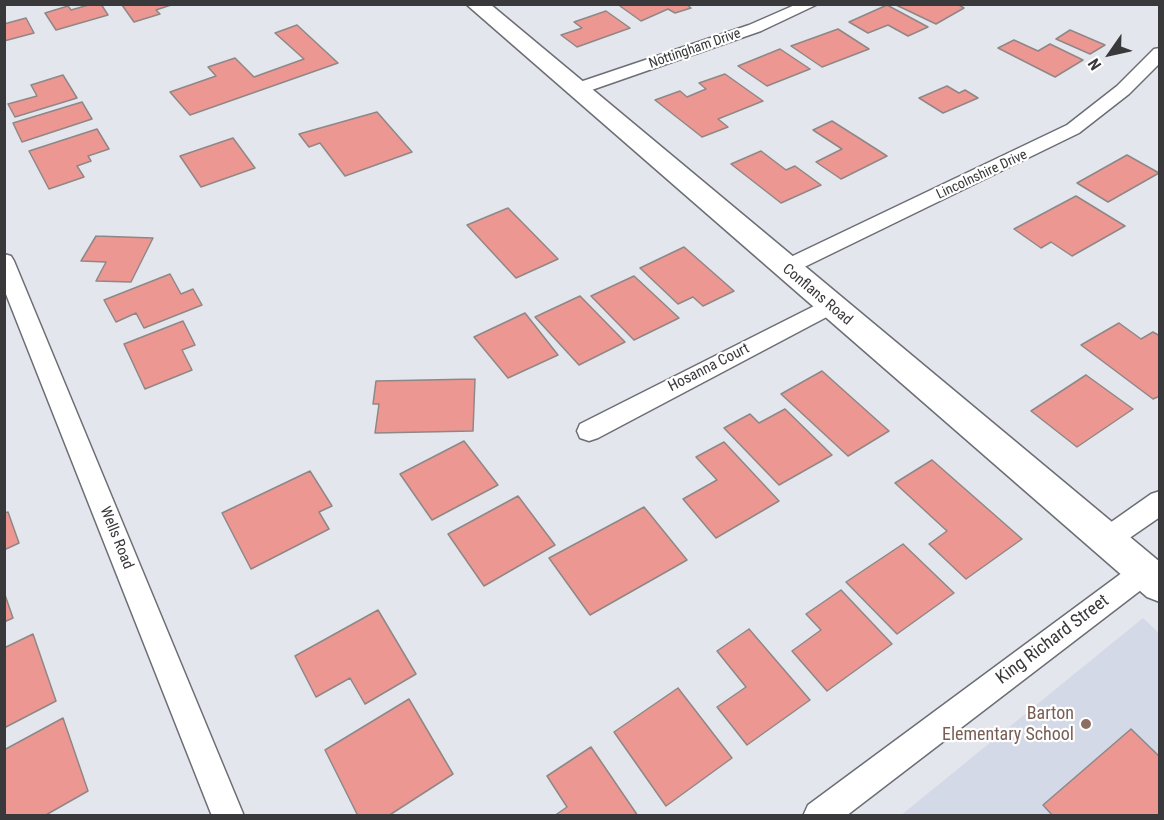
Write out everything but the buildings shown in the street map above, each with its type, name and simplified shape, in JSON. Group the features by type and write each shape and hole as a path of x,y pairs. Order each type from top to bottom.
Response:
{"main road":[{"name":"Conflans Road","path":"476,4 1152,578"}],"street":[{"name":"Nottingham Drive","path":"577,89 755,28 811,4"},
{"name":"Lincolnshire Drive","path":"785,268 1073,129 1123,90 1160,53"},
{"name":"Wells Road","path":"4,261 228,816"},
{"name":"Hosanna Court","path":"589,431 830,306"},
{"path":"1106,540 1160,502"},
{"name":"King Richard Street","path":"819,816 1152,578"}],"shaded area":[{"name":"Barton Elementary School","path":"1143,618 1159,633 1159,815 900,816"}],"place":[{"name":"Barton Elementary School","path":"1086,724"}]}
